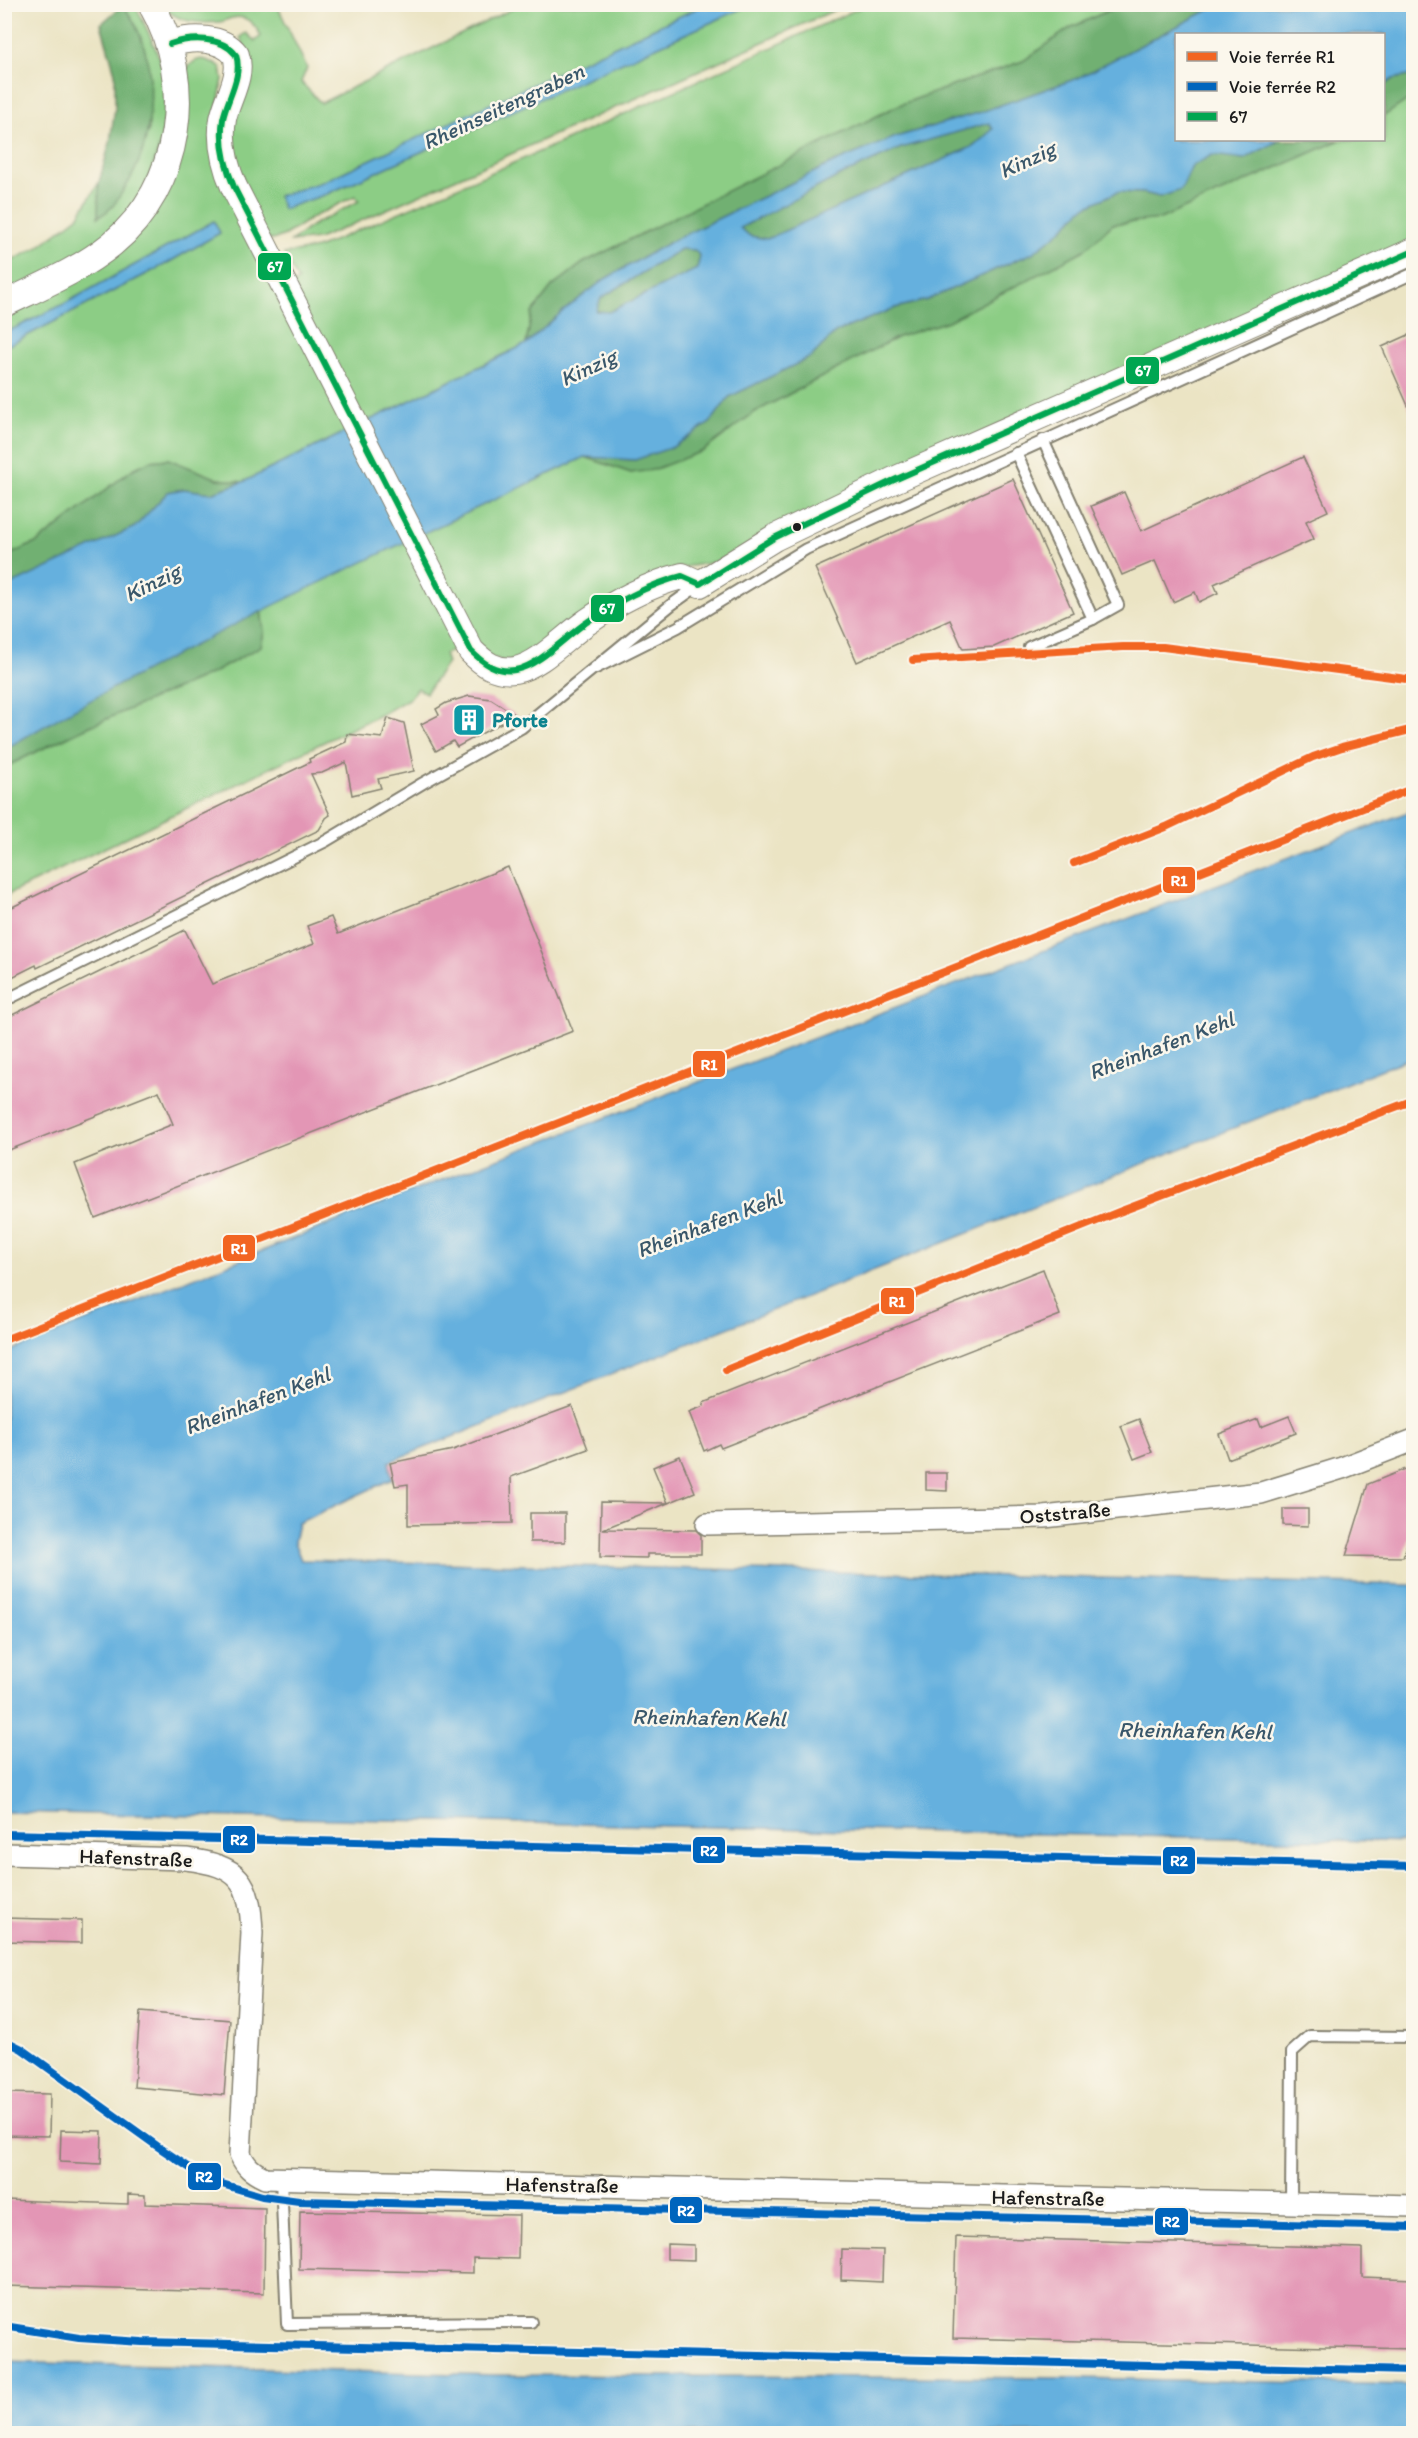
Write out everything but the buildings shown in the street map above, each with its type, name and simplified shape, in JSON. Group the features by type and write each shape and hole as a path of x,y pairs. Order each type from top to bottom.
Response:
{"street":[{"path":"4,304 68,273 113,243 146,207 168,164 175,130 177,87 175,62 170,44 151,4"},
{"path":"170,44 181,40 221,42 236,56 238,72 224,119 222,137 227,169 234,188 471,651 485,664 502,670 518,670 535,662 604,610 647,590 682,576 700,584 774,538 892,481 1413,251"},
{"name":"Oststraße","path":"707,1524 941,1521 1044,1517 1249,1495 1342,1468 1413,1440"},
{"name":"Hafenstraße","path":"4,1854 186,1859 208,1862 225,1868 237,1876 251,1904 252,1933 240,2154 244,2164 252,2172 265,2178 1413,2206"}],"lane":[{"path":"596,668 678,627 806,549 1413,273"},
{"path":"1029,647 1093,619 1118,605 1043,441"},
{"path":"1016,453 1093,619"},
{"path":"4,1001 326,841 521,728 671,605 700,584"},
{"path":"1291,2204 1292,2052 1310,2036 1413,2037"},
{"path":"281,2178 287,2324 531,2322"}],"green space":[{"path":"123,5 135,5 162,67 165,100 162,136 147,186 135,205 87,250 5,293 5,264 37,248 78,217 99,182 98,216 149,130 149,74 137,28"},
{"path":"123,5 136,25 144,47 151,89 150,110 147,131 135,171 114,205 98,217 99,182 110,142 115,107 115,73 101,24"},
{"path":"163,5 184,5 189,10 277,5 307,68 301,82 321,103 520,5 704,5 322,182 278,196 284,208 327,194 750,5 846,5 349,226 318,239 291,242 311,226 359,201 355,196 315,216 285,235 273,240 265,238 231,146 246,50 240,37 246,33 255,41 261,36 253,24 246,19 237,17 221,22 203,23 188,21 174,15"},
{"path":"866,5 1121,5 1070,28 1023,61 899,105 583,263 552,287 532,313 526,344 243,482 218,479 168,459 150,461 133,469 38,542 5,557 5,347 164,265 220,233 214,221 64,304 5,333 5,314 126,244 184,73 196,60 210,61 221,68 223,79 212,135 277,292 298,281 284,254 317,248 564,141"},
{"path":"1121,5 1218,5 1078,78 981,112 896,137 835,162 672,241 605,279 562,312 526,344 532,313 552,287 583,263 899,105 1023,61 1070,28"},
{"path":"1413,75 1413,96 1385,115 1385,84 1393,79"},
{"path":"1413,96 1413,240 717,562 678,568 533,653 508,662 457,649 444,654 447,663 426,693 417,688 410,698 384,713 5,896 5,767 81,730 215,672 261,646 264,632 261,610 585,457 631,473 703,451 755,412 898,337 948,321 1083,251 1113,224 1160,219 1338,141 1385,141 1385,115"},
{"path":"989,123 993,130 974,146 767,239 750,236 740,228 837,177 901,148"},
{"path":"1278,141 1338,141 1160,219 1113,224 1083,251 948,321 898,337 755,412 703,451 653,470 631,473 585,457 635,460 710,423 729,397 811,357 836,332 895,308 927,300 1032,253 1056,235 1083,208 1117,192 1144,193 1160,197 1181,190 1192,166 1212,154 1244,159"},
{"path":"681,249 695,250 700,256 697,269 609,312 595,311 601,298"},
{"path":"168,459 218,479 243,482 211,493 184,489 168,492 135,527 5,588 4,557 38,542 133,469 150,461"},
{"path":"261,610 264,632 261,646 215,672 81,730 5,767 5,749 86,701"}],"water":[{"name":"Rheinseitengraben","path":"704,5 750,5 327,194 283,209 278,196 322,182"},
{"name":"Kinzig","path":"1218,5 1413,5 1413,75 1393,79 1385,84 1385,33 1175,33 1175,141 1278,141 1244,159 1212,155 1192,166 1181,190 1160,197 1144,193 1117,192 1083,208 1056,235 1032,253 927,300 895,308 836,332 811,357 729,397 710,423 673,447 635,460 585,457 364,561 219,633 75,709 5,749 4,588 135,527 168,492 184,489 211,493 243,482 526,344 562,312 605,279 672,241 835,162 896,137 981,112 1078,78","holes":["989,123 993,129 974,146 767,239 750,236 740,228 837,177 901,148","681,249 695,250 700,257 697,269 609,312 596,311 601,298"]},
{"path":"214,221 220,233 164,265 5,347 5,333 64,304"},
{"name":"Rheinhafen Kehl","path":"1413,810 1413,1057 389,1462 392,1479 298,1523 294,1542 301,1560 1413,1585 1413,1842 5,1812 5,1353 413,1191"},
{"path":"5,2362 497,2375 1079,2378 1413,2385 1413,2433 5,2433"}],"rail line":[{"name":"R1","path":"913,660 1123,647 1163,647 1414,680"},
{"name":"R1","path":"1074,863 1166,827 1313,757 1342,747 1414,729"},
{"name":"R1","path":"4,1340 1414,788"},
{"name":"R1","path":"726,1370 1119,1212 1414,1100"},
{"name":"R2","path":"4,1834 1414,1866"},
{"name":"R2","path":"4,2040 22,2049 199,2174 222,2184 262,2196 299,2201 1414,2227"},
{"name":"R2","path":"4,2326 79,2338 142,2342 1414,2371"}],"transit line":[{"name":"67","path":"170,44 196,39 215,41 223,44 236,55 237,71 223,119 222,137 226,163 234,187 471,651 485,663 508,671 533,663 598,615 645,589 682,576 700,584 774,538 892,481 1414,251"}],"place":[{"name":"Pforte","path":"469,720"}]}
